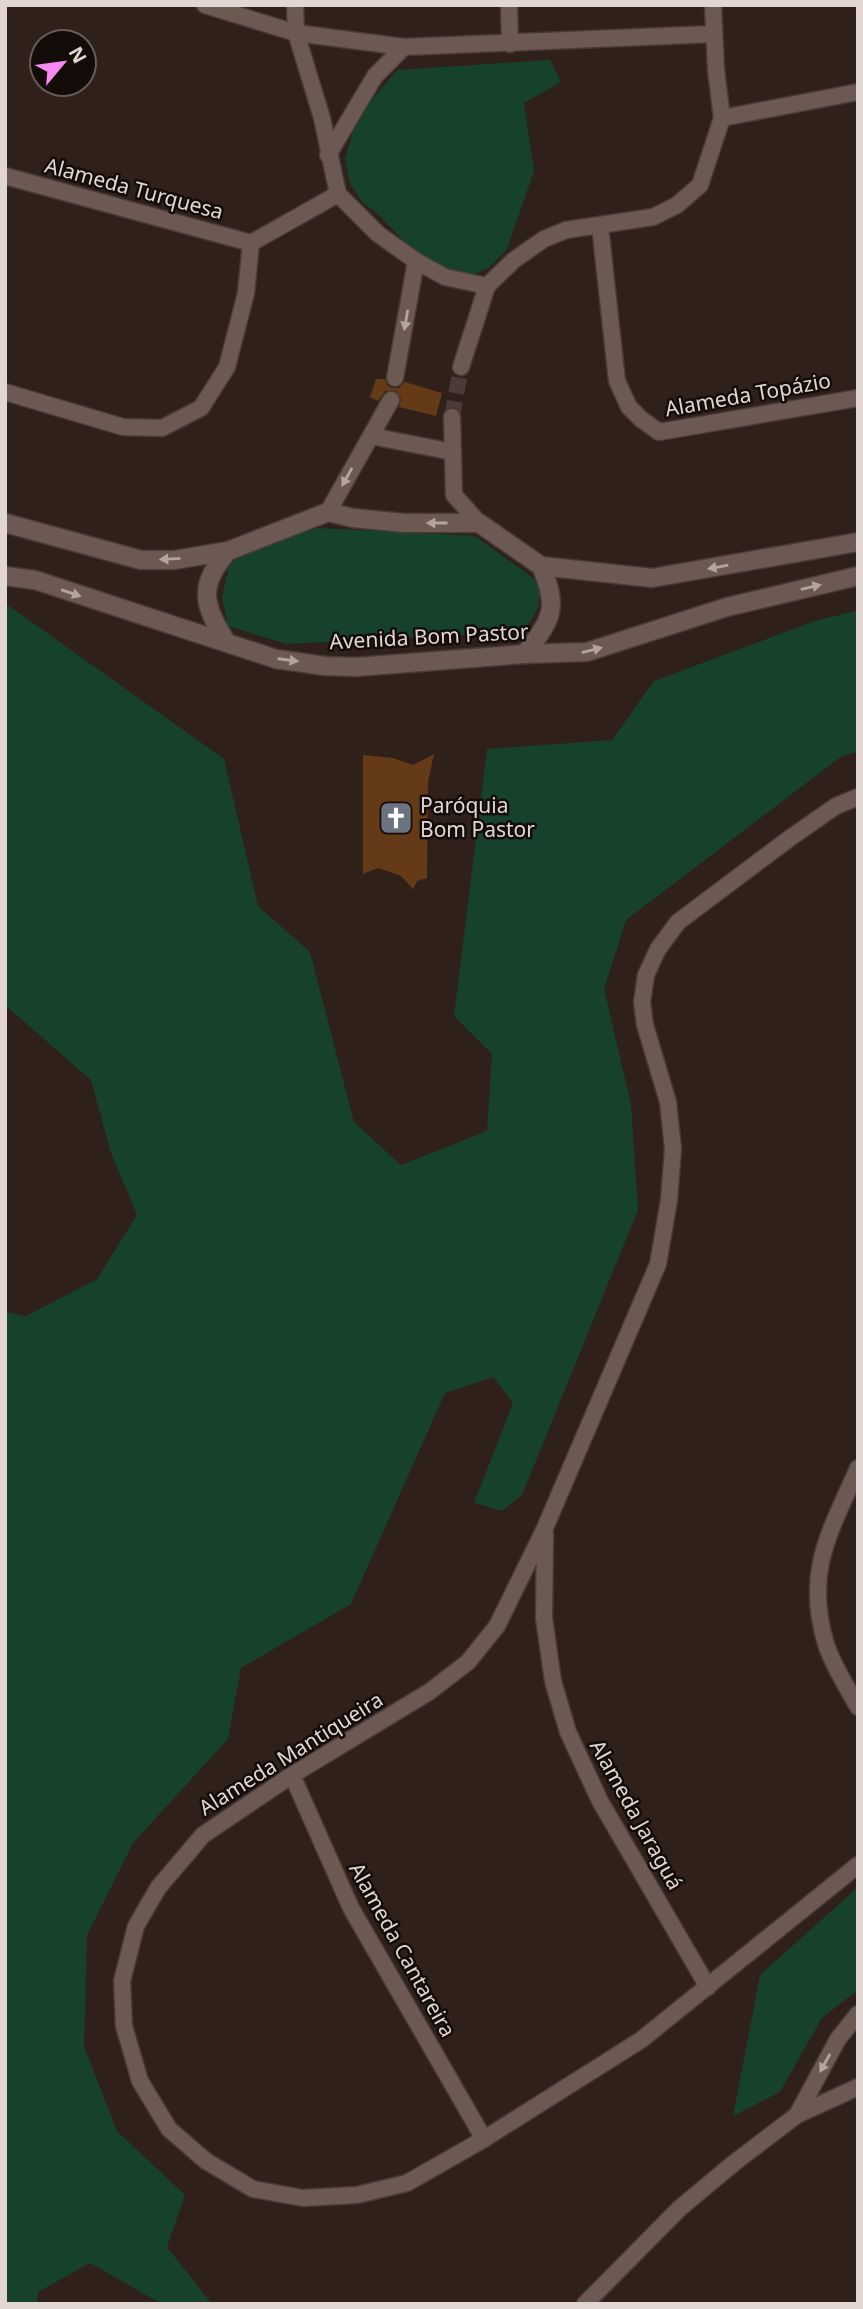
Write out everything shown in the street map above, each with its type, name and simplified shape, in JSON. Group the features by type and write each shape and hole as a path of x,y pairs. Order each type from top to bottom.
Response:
{"street":[{"path":"295,5 296,33 322,118 338,194 378,234 416,261 445,277 490,284"},
{"path":"509,5 510,44"},
{"path":"461,367 490,284 514,260 544,239 566,230 653,217 677,205 700,185 722,118 713,34 713,5"},
{"path":"207,6 296,33 404,47 713,34"},
{"path":"328,155 375,76 404,47"},
{"path":"722,118 858,92"},
{"name":"Alameda Turquesa","path":"5,176 251,243"},
{"path":"5,392 123,427 162,428 201,408 227,367 246,293 251,243 338,194"},
{"name":"Alameda Topázio","path":"600,226 617,381 629,407 659,432 858,398"},
{"path":"395,379 416,261"},
{"path":"328,512 391,400"},
{"path":"452,417 454,495 479,523 541,566 652,579 858,542"},
{"path":"371,436 453,452"},
{"path":"5,523 141,560 174,560 228,551 328,512 404,523 479,523"},
{"path":"225,640 209,613 207,587 213,568 228,551"},
{"path":"524,654 547,625 552,605 550,589 541,566"},
{"name":"Avenida Bom Pastor","path":"5,576 35,580 121,610 225,640 276,659 324,666 356,667 587,652 727,607 858,576"},
{"name":"Alameda Mantiqueira","path":"858,796 836,806 799,831 678,922 658,949 646,975 642,1002 668,1101 673,1149 670,1200 658,1264 545,1528 497,1626 468,1662 429,1692 292,1775 203,1835 158,1888 136,1926 122,1981 124,2026 140,2081 169,2129 206,2161 253,2189 303,2198 357,2195 407,2183 484,2140 641,2040 858,1865"},
{"path":"858,1468 822,1550 817,1578 818,1610 827,1646 858,1707"},
{"name":"Alameda Jaraguá","path":"545,1528 544,1618 553,1681 568,1732 600,1801 708,1987"},
{"name":"Alameda Cantareira","path":"292,1775 351,1908 484,2140"},
{"path":"797,2115 838,2039 858,2014"},
{"path":"838,2039 858,2039"},
{"path":"585,2304 680,2208 797,2115 858,2087"}],"green space":[{"path":"550,60 561,82 524,103 534,171 507,249 489,268 468,277 447,275 414,252 378,214 363,203 350,184 345,159 353,131 364,109 397,70"},
{"path":"318,528 475,536 539,582 537,608 523,631 504,633 286,644 228,626 222,598 230,560 268,542"},
{"path":"5,603 224,759 258,906 310,952 354,1122 401,1165 487,1131 492,1054 454,1016 487,749 612,740 654,681 812,622 858,610 858,752 842,756 626,920 604,989 631,1104 638,1210 522,1495 502,1511 474,1503 513,1403 493,1377 445,1393 351,1604 241,1668 228,1739 133,1843 87,1935 84,2046 117,2131 185,2195 167,2247 212,2304 162,2304 90,2263 38,2292 37,2304 5,2304 5,1312 26,1316 97,1279 137,1215 111,1153 91,1080 5,1005"},
{"path":"858,1887 858,1990 822,2018 780,2092 733,2116 760,1975"}],"building":[{"path":"376,379 385,379 392,388 399,388 405,382 442,393 436,416 399,407 401,399 396,391 385,391 378,401 370,397"},
{"name":"Paróquia Bom Pastor","path":"434,754 428,782 427,878 417,881 413,889 401,876 378,868 363,874 363,755 393,758 413,765"}],"tunnel":[{"path":"452,417 461,367"}],"place":[{"name":"Paróquia Bom Pastor","path":"396,818"}]}
